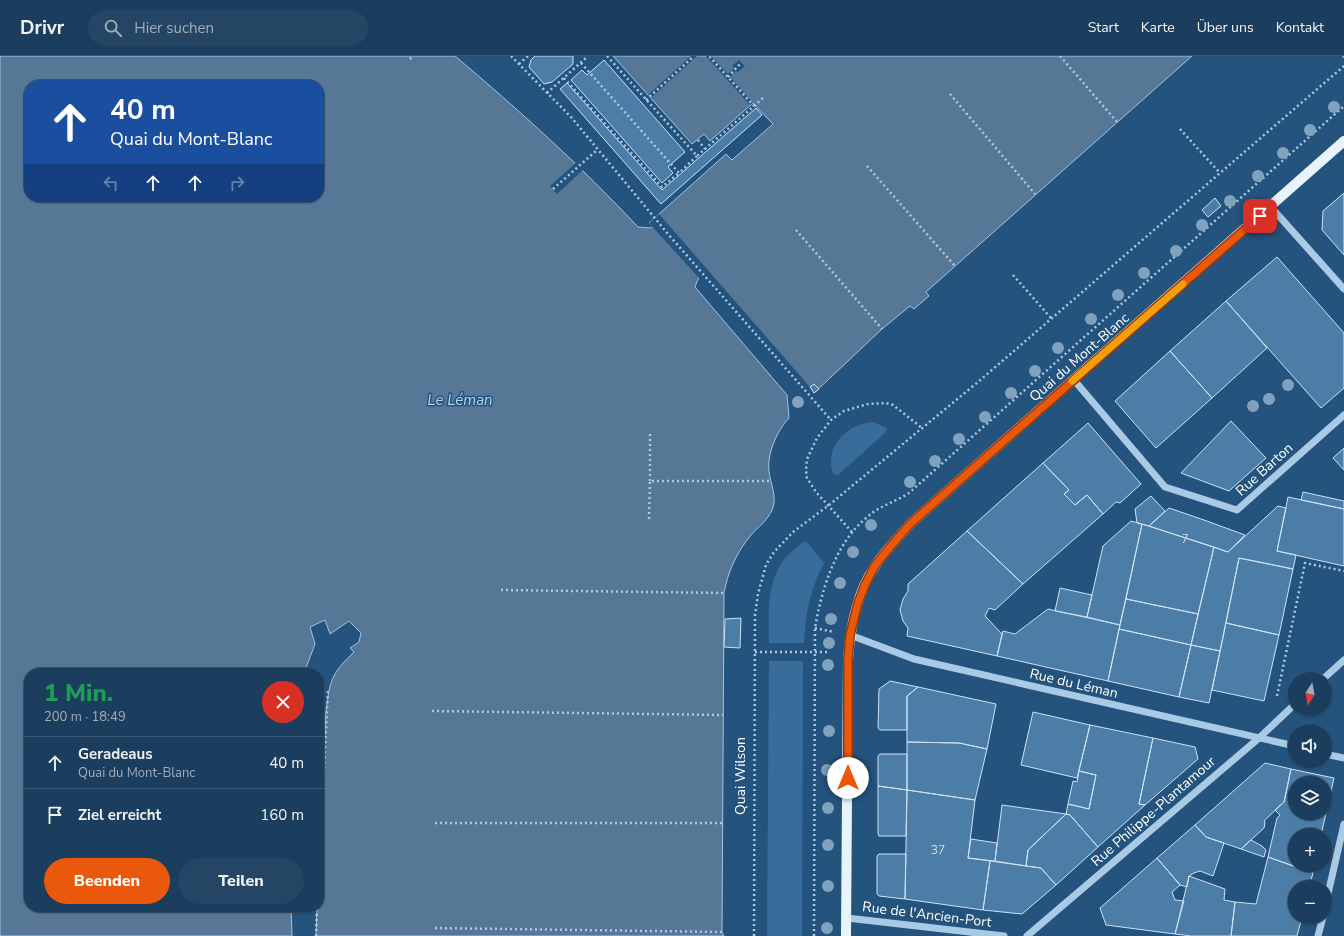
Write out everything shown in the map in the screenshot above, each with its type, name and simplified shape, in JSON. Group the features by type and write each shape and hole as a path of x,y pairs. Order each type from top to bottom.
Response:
{"main road":[{"name":"Quai du Mont-Blanc","path":"850,635 865,585 874,567 910,524 1344,141"},
{"path":"846,936 848,672 850,635"}],"street":[{"path":"1271,207 1344,288"},
{"name":"Rue Barton","path":"1074,380 1165,486 1237,510 1344,415"},
{"name":"Rue du Léman","path":"850,635 914,660 1288,744"},
{"path":"1331,672 1344,660"},
{"name":"Rue Philippe-Plantamour","path":"1028,936 1288,710"},
{"path":"1332,755 1344,758"},
{"path":"1331,880 1344,824"},
{"name":"Rue de l'Ancien-Port","path":"847,918 1004,936"},
{"path":"1318,936 1321,924"}],"path":[{"path":"511,56 571,117 654,218 831,420"},
{"path":"519,64 528,56"},
{"path":"547,93 587,56"},
{"path":"606,56 697,156"},
{"path":"646,100 694,56"},
{"path":"709,56 754,106"},
{"path":"1060,56 1118,123"},
{"path":"581,63 680,172"},
{"path":"728,77 740,64"},
{"name":"Quai Wilson","path":"754,936 755,615 766,565 774,552 793,532 829,505 922,428 1344,66"},
{"path":"564,78 662,187 764,98"},
{"path":"950,94 1035,194"},
{"path":"814,936 815,628 819,605 840,550 861,522 872,513 909,493 1344,106"},
{"path":"1180,129 1220,173"},
{"path":"698,140 705,149"},
{"path":"553,189 597,150"},
{"path":"867,166 955,266"},
{"path":"796,230 882,330"},
{"path":"1013,275 1051,318"},
{"path":"852,532 810,485 806,470 807,460 817,438 831,420 857,406 868,404 886,403 898,408 922,428"},
{"path":"649,519 650,434"},
{"path":"650,481 771,481"},
{"path":"1277,696 1305,563 1344,571"},
{"path":"501,590 724,593"},
{"path":"755,652 828,652"},
{"path":"324,771 328,689"},
{"path":"432,711 723,715"},
{"path":"435,823 722,823"},
{"path":"316,936 317,912"},
{"path":"435,928 722,932"}],"shaded area":[{"path":"873,422 887,428 886,432 838,475 833,474 831,464 832,455 835,446 840,439 846,432 854,427"},
{"path":"806,541 823,562 825,561 812,591 806,621 804,643 769,643 769,602 776,573 788,555"},
{"path":"769,661 803,661 802,936 767,936"}],"water":[{"name":"Le Léman","path":"0,56 455,56 549,139 638,227 651,228 653,226 649,223 726,154 732,160 773,124 753,103 710,141 704,134 692,144 613,56 1192,56 926,292 929,296 914,309 910,306 882,329 814,393 707,270 699,277 695,287 787,395 789,418 777,436 771,450 769,471 774,505 770,514 746,541 737,555 728,577 724,593 722,932 724,936 316,936 317,912 324,912 324,755 327,700 336,672 354,652 350,648 359,642 361,633 349,621 330,634 325,620 310,627 315,644 306,668 24,668 24,912 291,912 292,936 0,936"}],"pier":[{"path":"691,56 697,56 651,98 648,95"},
{"path":"706,56 711,56 728,74 734,68 732,66 739,60 745,66 738,72 736,71 730,77 753,103 750,105"},
{"path":"577,162 584,169 557,194 550,186"},
{"path":"659,214 810,387 814,393 813,394 707,273 700,279 649,223"}],"building":[{"path":"535,56 573,56 573,64 552,82 544,84 529,67 531,60"},
{"path":"604,60 685,152 668,167 673,173 662,183 571,80 582,70 587,75"},
{"path":"567,83 662,190 756,108 762,115 661,204 560,89"},
{"path":"1344,193 1344,255 1322,230 1323,211"},
{"path":"1215,198 1221,206 1208,217 1202,210"},
{"path":"1277,257 1344,333 1344,388 1321,408 1226,301"},
{"path":"1226,301 1267,348 1212,398 1170,351"},
{"path":"1170,351 1212,398 1156,448 1115,401"},
{"path":"814,384 819,389 814,393 810,387"},
{"path":"1231,421 1266,458 1229,491 1181,473"},
{"path":"1088,423 1141,484 1120,503 1116,502 1103,514 1087,495 1075,505 1064,494 1069,490 1043,463"},
{"path":"1344,448 1344,470 1333,458"},
{"path":"1043,463 1069,490 1064,494 1075,505 1087,495 1103,514 1023,584 967,531"},
{"path":"1303,492 1344,501 1344,509 1301,500"},
{"path":"1151,496 1165,511 1149,526 1137,523 1135,509"},
{"path":"1288,497 1344,509 1344,566 1277,551"},
{"path":"1278,506 1286,508 1277,551 1296,555 1293,569 1239,558 1220,651 1191,645 1214,547 1228,552"},
{"path":"1169,508 1245,535 1228,552 1149,526"},
{"path":"1131,521 1142,524 1120,625 1087,617 1103,546"},
{"path":"1142,524 1214,547 1198,614 1126,599"},
{"path":"967,531 1023,584 995,610 989,608 985,616 1002,634 997,656 907,636 908,628 903,621 900,610 903,599 908,591 908,584"},
{"path":"1239,558 1293,569 1279,635 1226,623"},
{"path":"1060,588 1092,595 1087,617 1055,611"},
{"path":"1126,599 1198,614 1191,645 1119,629"},
{"path":"1048,609 1120,625 1108,681 997,656 1003,631 1015,634"},
{"path":"741,618 740,648 724,647 725,619"},
{"path":"1226,623 1279,635 1264,701 1212,690"},
{"path":"1119,629 1191,645 1179,697 1108,681"},
{"path":"1191,645 1220,651 1209,703 1179,697"},
{"path":"890,681 918,687 907,696 907,730 880,730 878,728 879,689"},
{"path":"918,687 996,704 987,749 959,743 907,742 907,696"},
{"path":"1033,712 1090,725 1077,778 1021,765"},
{"path":"1090,725 1153,738 1139,804 1145,805 1098,847 1070,815 1066,814 1068,804 1089,809 1096,775 1079,771"},
{"path":"1153,738 1195,747 1198,759 1145,805 1139,804"},
{"path":"907,742 959,743 987,749 975,800 907,790"},
{"path":"880,754 907,754 907,790 878,786 878,756"},
{"path":"1265,763 1291,769 1290,776 1288,776 1284,802 1264,821 1264,828 1241,849 1206,837 1195,825"},
{"path":"1291,769 1324,776 1290,776"},
{"path":"1079,771 1096,775 1089,809 1068,804 1073,781 1077,782"},
{"path":"1288,783 1288,820 1324,820 1323,828 1288,828 1288,864 1268,857 1277,818 1280,815 1275,810 1284,802"},
{"path":"878,786 907,790 906,836 879,836"},
{"path":"907,790 975,800 968,858 990,861 983,910 905,899"},
{"path":"1002,805 1066,814 1028,850 1026,866 995,861"},
{"path":"1066,814 1070,815 1098,847 1056,885 1041,868 1026,866 1028,850"},
{"path":"1195,825 1206,837 1224,843 1213,876 1200,871 1194,873 1189,876 1187,887 1180,885 1157,858"},
{"path":"971,839 997,843 995,861 968,858"},
{"path":"1251,840 1266,850 1264,857 1241,849"},
{"path":"879,854 906,854 905,899 879,896 877,894 877,856"},
{"path":"1268,857 1288,864 1288,872 1313,873 1311,880 1288,880 1288,924 1300,924 1297,936 1231,936 1235,902 1256,904"},
{"path":"1157,858 1180,885 1172,892 1175,900 1184,901 1175,934 1106,925 1100,908"},
{"path":"990,861 1041,868 1056,885 1022,914 983,910"},
{"path":"1189,876 1225,889 1224,900 1235,902 1231,936 1191,936 1175,934"}],"slow traffic":[{"path":"1072,381 1183,284"}],"route":[{"path":"848,778 848,660 850,635 858,603 874,567 910,524 1260,216"}]}
